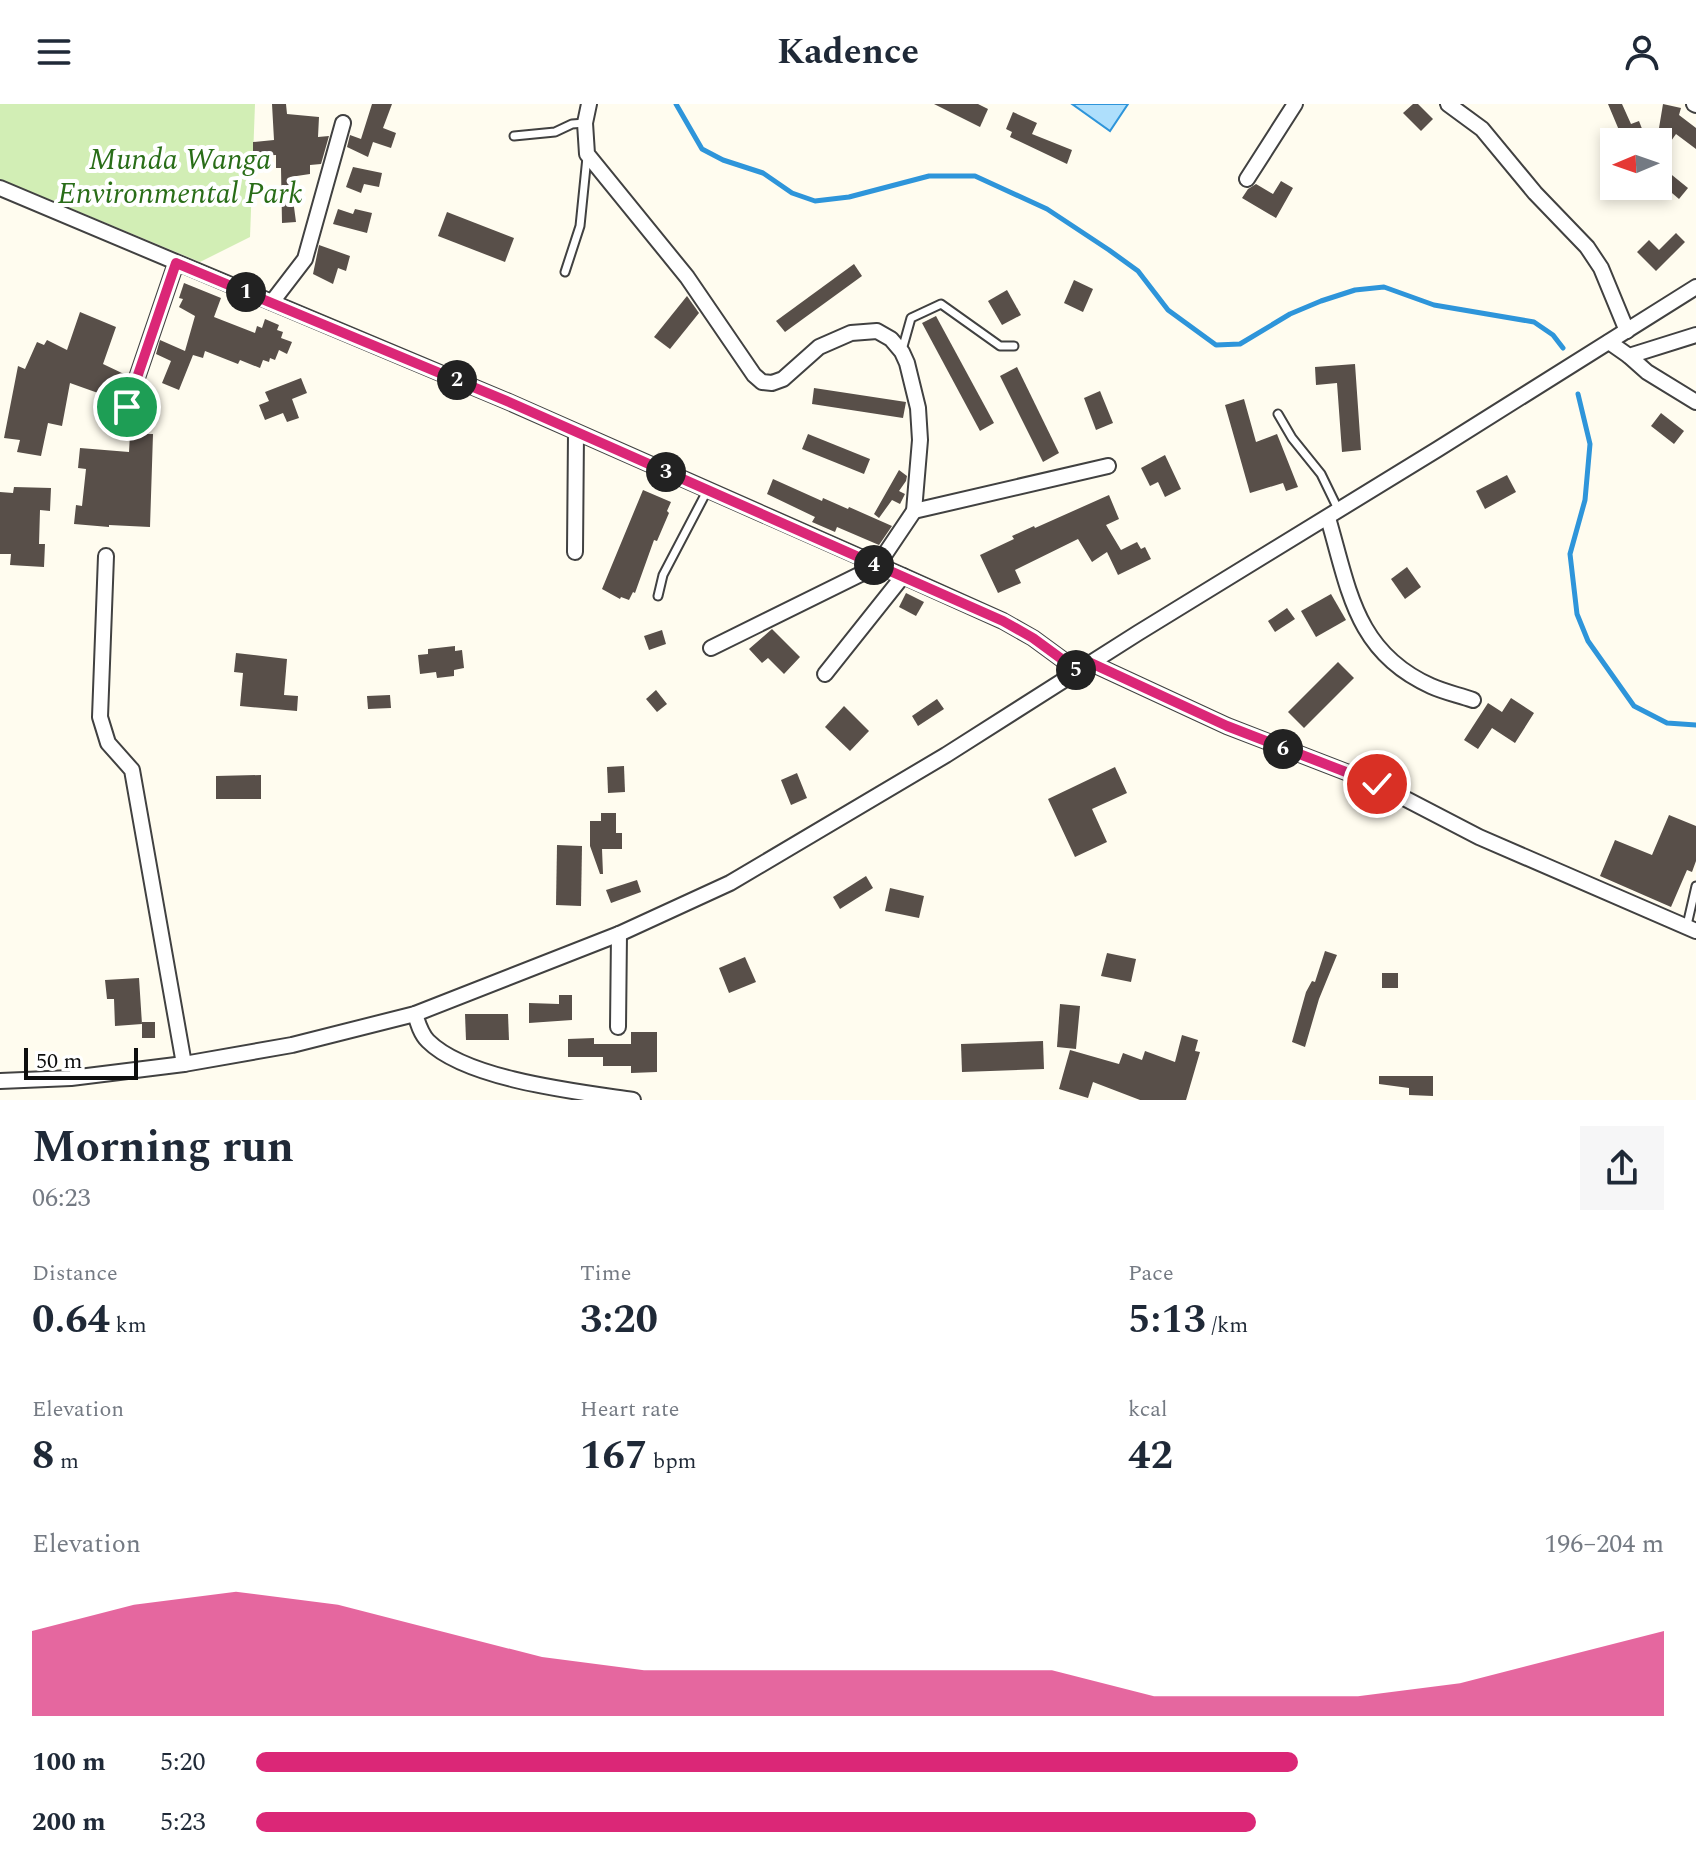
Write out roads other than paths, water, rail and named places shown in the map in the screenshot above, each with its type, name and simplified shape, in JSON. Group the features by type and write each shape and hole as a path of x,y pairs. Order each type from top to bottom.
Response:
{"street":[{"path":"589,104 585,123 587,154 687,277 734,348 762,382 772,383 783,379 819,347 851,333 877,331 891,339 902,352 914,384 920,440 914,511 877,566 711,648"},
{"path":"1247,179 1295,104"},
{"path":"1448,104 1482,129 1535,193 1587,247 1601,268 1627,331"},
{"path":"272,302 305,259 343,123"},
{"path":"0,188 509,402 903,576 1003,621 1033,638 1078,671"},
{"path":"127,407 176,263"},
{"path":"0,1081 71,1078 184,1064 292,1045 415,1014 619,934 730,883 946,755 1696,287"},
{"path":"1629,356 1696,335"},
{"path":"1609,342 1647,372 1696,402"},
{"path":"575,552 576,433"},
{"path":"914,511 1108,466"},
{"path":"1334,514 1357,615 1378,649 1431,686 1473,700"},
{"path":"106,556 100,717 108,743 132,770 184,1064"},
{"path":"825,674 903,576"},
{"path":"1091,663 1227,726 1377,784 1479,837 1691,928"},
{"path":"618,1027 619,934"},
{"path":"415,1014 420,1031 428,1041 461,1063 541,1084 633,1100"}],"lane":[{"path":"514,136 555,132 572,124 585,123"},
{"path":"565,272 580,226 587,154"},
{"path":"902,352 911,318 941,304 1000,346 1014,346"},
{"path":"1278,414 1292,438 1321,474 1334,514"},
{"path":"658,596 663,575 707,491"},
{"path":"1691,928 1696,886"}],"water":[{"path":"1072,104 1128,104 1110,131"}],"waterway":[{"path":"676,104 702,149 723,160 763,173 792,193 815,201 849,197 929,176 975,176 1047,209 1109,250 1138,271 1168,310 1216,345 1240,344 1290,314 1321,301 1355,290 1384,287 1434,305 1534,322 1553,335 1563,348"},
{"path":"1578,394 1590,444 1585,500 1570,554 1577,614 1588,641 1634,706 1667,723 1696,725"}],"park label":[{"name":"Munda Wanga Environmental Park","path":"180,176"}]}
